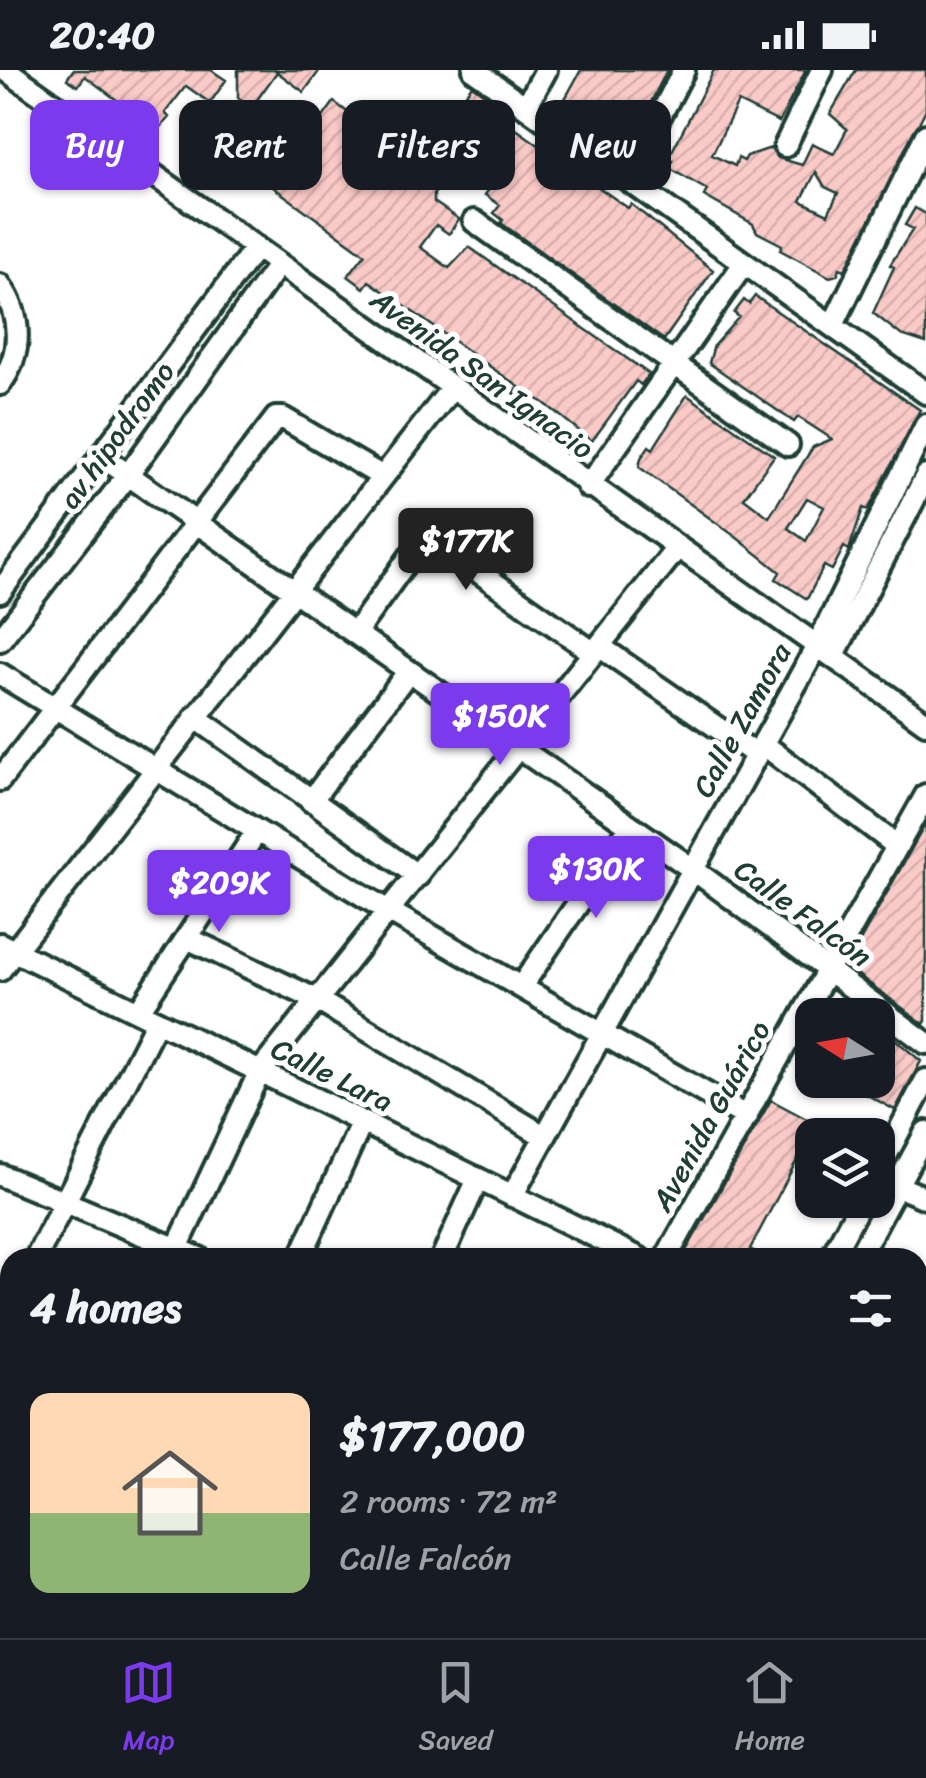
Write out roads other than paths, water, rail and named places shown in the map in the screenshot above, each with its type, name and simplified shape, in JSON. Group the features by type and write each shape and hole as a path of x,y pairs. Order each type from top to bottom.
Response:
{"street":[{"name":"Avenida San Ignacio","path":"6,70 588,487 926,722"},
{"path":"474,70 535,112"},
{"path":"526,106 546,70"},
{"path":"668,100 684,70"},
{"path":"784,146 822,70"},
{"path":"832,324 926,136"},
{"path":"644,190 742,265 926,393"},
{"path":"474,221 788,445"},
{"name":"av hipodromo","path":"0,592 8,570 101,456 256,248"},
{"name":"av hipodromo","path":"0,640 128,474 278,264"},
{"path":"588,487 742,265"},
{"path":"0,285 12,305 17,329 14,359 0,384"},
{"path":"0,970 7,947 196,717 452,388"},
{"path":"0,780 276,418 383,477"},
{"name":"Calle Zamora","path":"825,652 926,425"},
{"name":"Calle Falcón","path":"101,456 694,870 926,1043"},
{"name":"Calle Zamora","path":"512,1196 760,750 825,652 923,487"},
{"path":"355,633 422,540 430,537 597,649 760,750 897,846"},
{"path":"0,1175 177,1248 259,1073 676,548"},
{"path":"311,801 408,672"},
{"path":"0,674 390,912 748,1117"},
{"path":"196,717 418,876"},
{"name":"Avenida Guárico","path":"672,1248 926,796"},
{"path":"521,987 630,826"},
{"path":"41,1248 186,938 258,831"},
{"path":"186,938 317,1000 544,1136"},
{"name":"Calle Lara","path":"7,947 618,1248"},
{"path":"895,1138 926,1080"},
{"path":"305,1248 362,1122"},
{"path":"863,1248 926,1132"},
{"path":"447,1248 478,1179"},
{"path":"897,1186 926,1198"},
{"path":"836,1248 852,1218"}]}
